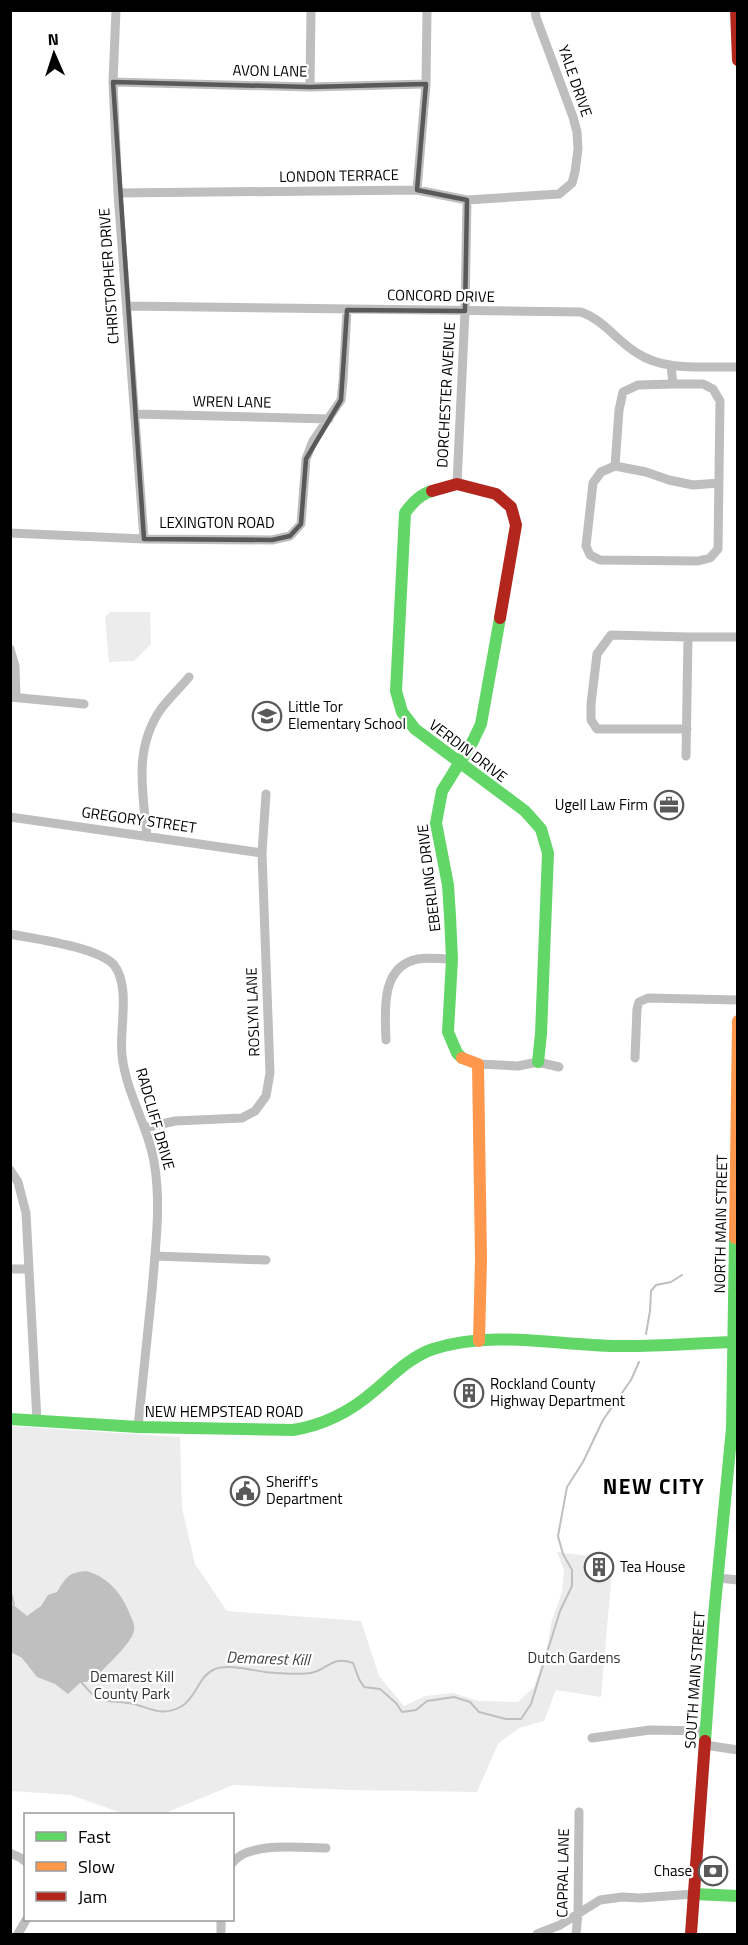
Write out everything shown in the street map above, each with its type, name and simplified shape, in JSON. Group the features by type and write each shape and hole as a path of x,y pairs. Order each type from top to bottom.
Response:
{"street":[{"name":"CHRISTOPHER DRIVE","path":"116,10 113,82 118,193 144,539"},
{"path":"310,87 311,10"},
{"path":"417,190 426,84 427,10"},
{"name":"YALE DRIVE","path":"535,10 577,132 578,149 572,183 559,194"},
{"path":"736,10 738,60"},
{"name":"AVON LANE","path":"113,82 310,87 426,84"},
{"name":"LONDON TERRACE","path":"118,193 417,190 467,200 559,194"},
{"name":"DORCHESTER AVENUE","path":"457,484 465,311 467,200"},
{"name":"CONCORD DRIVE","path":"127,306 581,312 593,316 636,353 652,361 671,366 738,367"},
{"name":"LEXINGTON ROAD","path":"10,533 144,539 272,540 290,536 301,524 306,459 313,441 341,400 347,310"},
{"path":"671,366 673,384"},
{"path":"615,466 619,410 623,392 638,385 703,384 713,389 720,401 719,483 718,549 710,558 698,561 600,560 590,555 586,546 593,483 601,472 615,466 693,485 719,483"},
{"name":"WREN LANE","path":"135,414 328,419"},
{"name":"EBERLING DRIVE","path":"457,484 496,494 512,507 516,525 481,724 442,790 435,823 448,885 452,959 448,1032 456,1053 464,1060 478,1064"},
{"name":"VERDIN DRIVE","path":"457,484 427,492 414,501 405,513 396,691 402,712 415,729 525,811 541,829 548,853 538,1062"},
{"path":"687,729 597,729 591,720 591,704 597,654 611,635 738,637"},
{"path":"686,756 688,638"},
{"path":"10,649 15,666 13,697 84,704"},
{"path":"147,837 141,771 143,748 160,710 189,677"},
{"name":"ROSLYN LANE","path":"144,1128 175,1120 242,1118 255,1111 266,1096 270,1073 262,853 266,794"},
{"name":"GREGORY STREET","path":"10,817 262,853"},
{"name":"RADCLIFF DRIVE","path":"10,934 91,951 104,957 114,966 120,978 121,1054 155,1165 157,1188 155,1256 138,1427"},
{"path":"386,1040 385,998 391,980 403,964 418,959 452,959"},
{"path":"634,1058 639,1002 648,998 738,1000"},
{"name":"NORTH MAIN STREET","path":"735,1428 738,1021"},
{"path":"478,1341 481,1259 478,1064 518,1066 538,1062 559,1067"},
{"path":"10,1170 18,1182 26,1213 37,1421"},
{"path":"155,1256 266,1260"},
{"path":"10,1269 29,1269"},
{"name":"NEW HEMPSTEAD ROAD","path":"10,1419 138,1427 293,1430 311,1428 339,1417 373,1392 412,1358 434,1348 478,1341 615,1346 735,1342"},
{"name":"SOUTH MAIN STREET","path":"691,1935 718,1578 735,1428"},
{"path":"718,1578 738,1580"},
{"path":"592,1738 650,1730 706,1731"},
{"path":"705,1745 738,1750"},
{"name":"CAPRAL LANE","path":"576,1935 579,1812"},
{"path":"234,1860 250,1851 267,1848 326,1848"},
{"path":"10,1853 24,1860"},
{"path":"537,1935 560,1925 600,1900 694,1894 738,1896"},
{"path":"18,1935 25,1921"}],"highlighted area":[{"path":"113,82 310,87 426,84 417,190 467,200 465,311 347,310 341,400 306,459 301,524 290,536 272,540 144,539"}],"green space":[{"path":"110,612 150,612 151,644 134,661 109,662 105,617"},
{"name":"Demarest Kill County Park","path":"10,1426 180,1437 182,1508 195,1564 227,1611 361,1621 379,1676 404,1706 425,1696 453,1693 479,1701 518,1702 534,1687 562,1592 564,1570 557,1552 613,1559 601,1697 556,1690 544,1721 519,1728 498,1744 477,1792 233,1785 165,1813 121,1813 71,1795 11,1791"}],"shaded area":[{"path":"86,1571 108,1582 119,1594 133,1622 133,1635 125,1647 99,1674 91,1670 87,1682 81,1682 68,1694 55,1684 37,1677 22,1658 11,1652 11,1603 27,1616 41,1606 48,1595 57,1592 68,1576"}],"waterway":[{"name":"Demarest Kill","path":"646,1334 651,1291 656,1285 671,1282 682,1275"},
{"name":"Demarest Kill","path":"81,1682 98,1698 163,1712 175,1709 187,1702 205,1676 215,1669 233,1667 265,1672 306,1674 335,1662 346,1661 353,1663 364,1687 380,1689 396,1703 402,1712 416,1710 427,1701 454,1697 470,1702 479,1712 506,1719 521,1719 531,1704 560,1611 572,1586 572,1570 563,1554 558,1536 567,1487 583,1462 603,1420 631,1380 639,1362"},
{"path":"10,1590 14,1604"}],"traffic: fast":[{"path":"432,491 417,499 405,513 396,691 402,712 415,729 525,811 541,829 548,853 538,1062"},
{"path":"462,1058 457,1053 448,1032 452,959 450,916 448,885 436,823 442,791 481,724 500,618"},
{"path":"705,1741 714,1615 732,1428 735,1238"},
{"path":"10,1419 138,1427 293,1430 315,1425 346,1411 425,1352 455,1343 501,1339 615,1346 734,1342"},
{"path":"694,1894 738,1896"}],"traffic: slow":[{"path":"735,1238 738,1021"},
{"path":"462,1058 478,1064 481,1259 479,1341"}],"traffic: jam":[{"path":"736,10 738,60"},
{"path":"432,491 457,484 496,494 511,507 516,525 500,618"},
{"path":"691,1934 705,1741"}],"place":[{"name":"Little Tor Elementary School","path":"267,716"},
{"name":"Ugell Law Firm","path":"669,805"},
{"name":"Rockland County Highway Department","path":"469,1393"},
{"name":"Sheriff's Department","path":"245,1491"},
{"name":"Tea House","path":"599,1567"},
{"name":"Chase","path":"713,1871"}],"district":[{"name":"NEW CITY","path":"654,1487"}],"park label":[{"name":"Dutch Gardens","path":"574,1658"}]}
